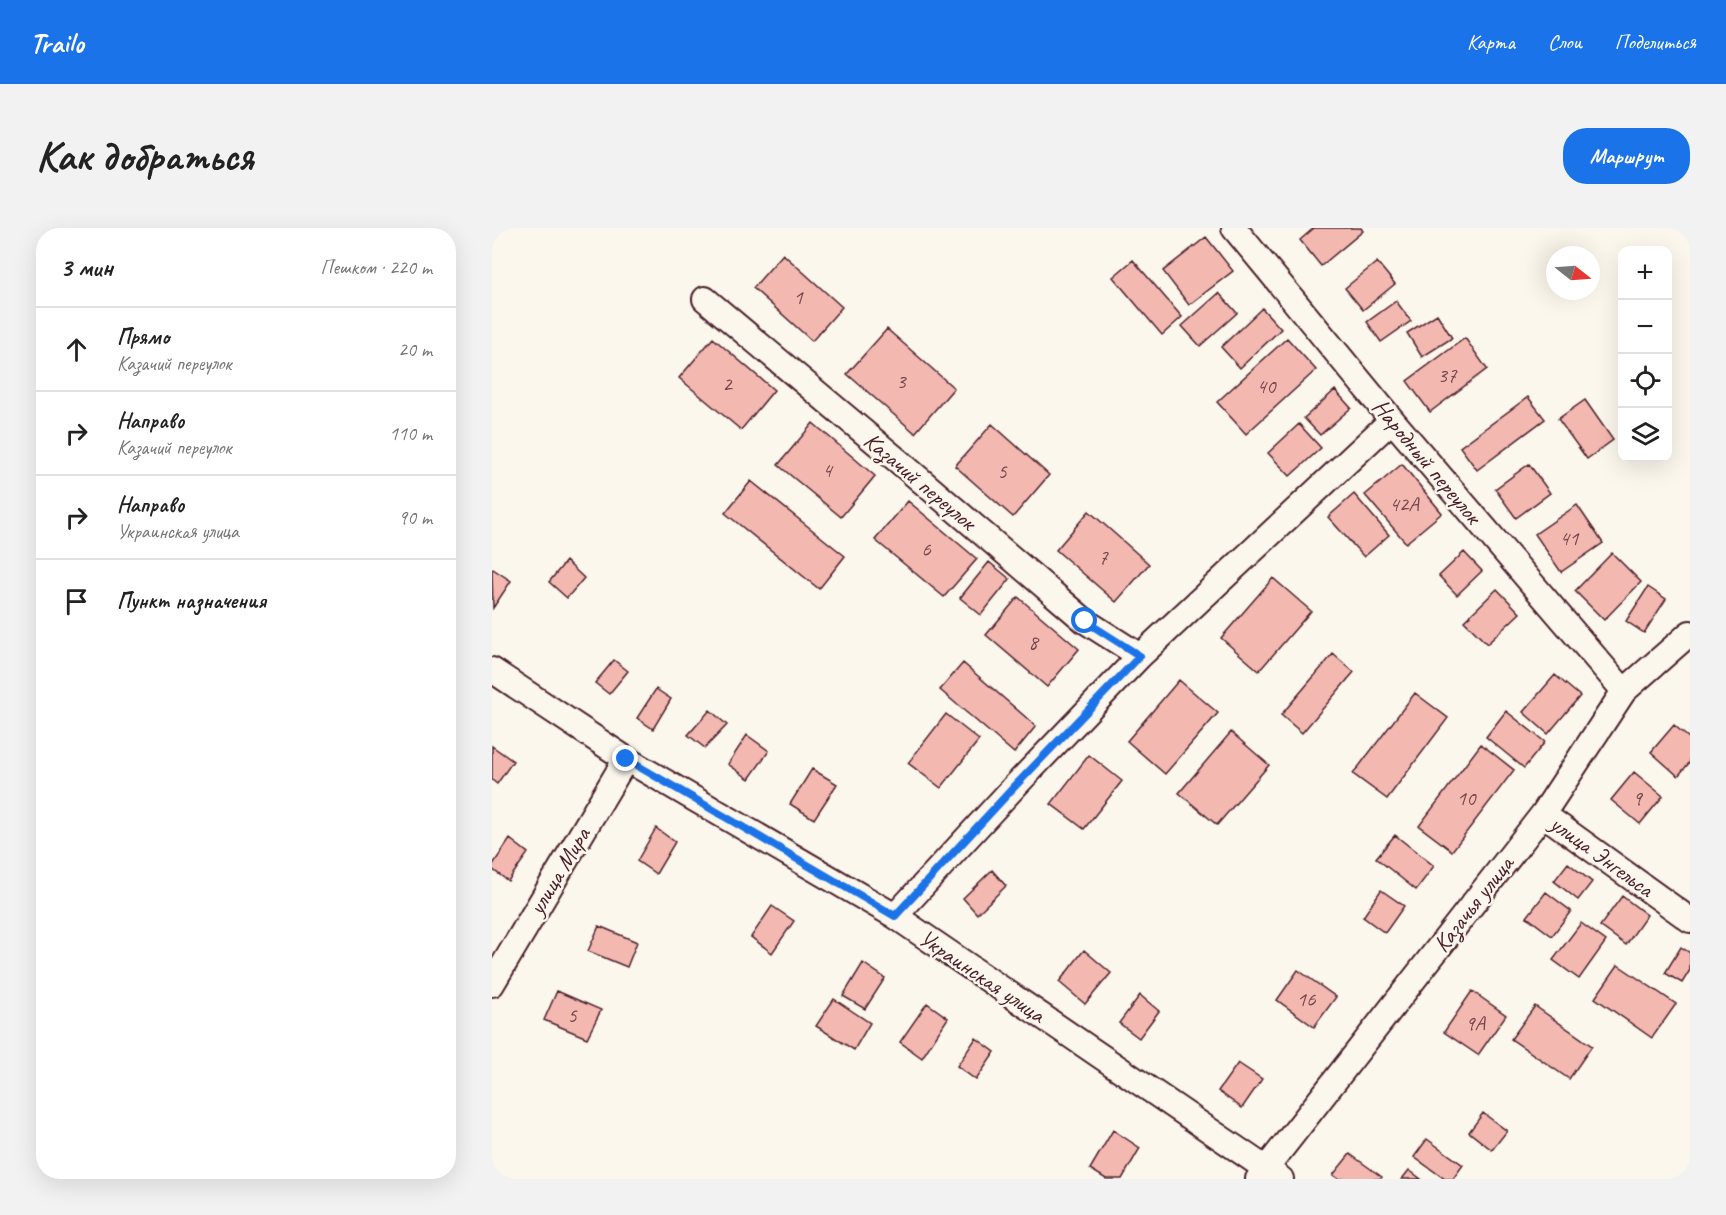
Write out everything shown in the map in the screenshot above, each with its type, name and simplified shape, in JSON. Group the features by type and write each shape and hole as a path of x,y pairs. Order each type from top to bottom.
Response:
{"street":[{"name":"Народный переулок","path":"1234,228 1392,420 1624,691"},
{"name":"Казачий переулок","path":"705,299 1085,621 1140,656"},
{"path":"895,916 1015,786 1140,656 1392,420"},
{"name":"Казачья улица","path":"1268,1175 1543,814 1624,691 1690,633"},
{"name":"Украинская улица","path":"492,670 626,759 895,916 1268,1175"},
{"name":"улица Мира","path":"492,984 626,759"},
{"name":"улица Энгельса","path":"1543,814 1690,920"}],"building":[{"path":"1314,228 1361,228 1363,231 1321,266 1300,240"},
{"path":"1206,237 1233,271 1189,305 1163,271"},
{"path":"783,254 842,307 812,341 753,288"},
{"path":"1133,260 1182,317 1162,335 1113,277"},
{"path":"1377,262 1395,284 1363,310 1345,288"},
{"path":"1219,293 1237,313 1200,346 1182,326"},
{"path":"1396,301 1411,321 1381,342 1367,322"},
{"path":"1262,308 1281,329 1240,368 1221,347"},
{"path":"1437,314 1452,338 1422,357 1407,333"},
{"path":"887,329 954,388 915,433 847,374"},
{"path":"713,338 774,390 741,430 679,378"},
{"path":"1287,338 1316,370 1246,434 1217,402"},
{"path":"1465,338 1487,369 1430,412 1407,381"},
{"path":"1335,390 1351,408 1320,435 1304,418"},
{"path":"1528,397 1545,419 1477,470 1460,447"},
{"path":"1585,400 1613,440 1587,459 1558,419"},
{"path":"813,423 875,476 841,517 778,465"},
{"path":"992,424 1049,475 1013,517 955,466"},
{"path":"1299,424 1321,448 1290,476 1268,453"},
{"path":"1402,464 1442,513 1406,543 1365,495"},
{"path":"1529,464 1550,493 1516,518 1495,489"},
{"path":"751,481 845,556 819,589 725,513"},
{"path":"1354,494 1389,535 1364,557 1328,517"},
{"path":"908,501 977,559 944,597 875,540"},
{"path":"1577,505 1603,543 1561,572 1535,534"},
{"path":"1089,511 1149,564 1116,602 1056,550"},
{"path":"1464,552 1482,571 1457,595 1439,576"},
{"path":"1612,553 1641,582 1604,620 1575,591"},
{"path":"566,561 584,578 567,598 549,582"},
{"path":"989,562 1010,579 981,615 960,598"},
{"path":"493,569 511,581 493,608 492,571"},
{"path":"1273,578 1311,611 1259,671 1221,638"},
{"path":"1648,587 1666,599 1644,633 1626,621"},
{"path":"1497,589 1520,613 1487,644 1464,621"},
{"path":"1018,597 1079,649 1047,687 986,635"},
{"path":"1333,654 1354,672 1302,733 1281,715"},
{"path":"614,660 628,671 609,694 595,683"},
{"path":"963,663 1036,726 1014,753 940,690"},
{"path":"1555,675 1580,696 1548,734 1523,712"},
{"path":"1179,680 1218,713 1165,774 1127,741"},
{"path":"656,689 671,699 653,729 637,718"},
{"path":"1415,693 1448,718 1387,799 1353,774"},
{"path":"710,710 727,725 705,748 688,735"},
{"path":"1506,711 1545,742 1524,768 1486,737"},
{"path":"946,714 979,740 941,788 908,763"},
{"path":"1674,725 1690,739 1690,762 1678,776 1651,752"},
{"path":"1231,732 1269,765 1217,825 1179,793"},
{"path":"747,735 769,751 749,779 728,764"},
{"path":"1481,744 1514,770 1452,851 1419,826"},
{"path":"492,746 513,761 497,784 492,780"},
{"path":"1089,755 1122,781 1084,829 1051,804"},
{"path":"812,769 837,784 814,819 790,804"},
{"path":"1634,772 1663,796 1640,824 1611,800"},
{"path":"656,828 675,842 656,874 637,861"},
{"path":"1395,835 1434,866 1416,890 1376,858"},
{"path":"510,839 528,853 508,881 492,869 492,866"},
{"path":"1568,863 1592,882 1578,900 1554,881"},
{"path":"992,870 1006,886 977,914 963,898"},
{"path":"1381,890 1404,906 1385,933 1363,917"},
{"path":"1546,892 1571,911 1552,936 1527,917"},
{"path":"1622,896 1647,915 1626,945 1600,926"},
{"path":"772,906 794,921 772,953 751,937"},
{"path":"1581,923 1606,941 1579,979 1553,960"},
{"path":"599,926 637,942 627,967 588,951"},
{"path":"1681,947 1690,953 1690,970 1682,983 1665,973"},
{"path":"1084,950 1111,973 1085,1004 1059,982"},
{"path":"863,963 885,978 865,1009 843,996"},
{"path":"1618,965 1676,1004 1652,1038 1595,998"},
{"path":"1298,970 1336,997 1314,1027 1277,1000"},
{"path":"557,991 601,1010 587,1038 544,1020"},
{"path":"1472,991 1506,1015 1478,1055 1444,1032"},
{"path":"1140,995 1159,1011 1139,1038 1119,1023"},
{"path":"834,999 870,1023 854,1050 816,1026"},
{"path":"927,1003 948,1018 922,1058 900,1042"},
{"path":"1535,1006 1592,1046 1569,1079 1511,1039"},
{"path":"976,1038 995,1052 976,1080 957,1066"},
{"path":"1238,1063 1262,1079 1242,1108 1218,1091"},
{"path":"1483,1113 1507,1131 1492,1150 1469,1132"},
{"path":"1113,1130 1140,1148 1122,1179 1106,1179 1090,1169"},
{"path":"1427,1139 1463,1165 1453,1179 1445,1179 1414,1157"},
{"path":"1350,1154 1382,1177 1380,1179 1339,1179 1333,1175"},
{"path":"1409,1170 1421,1179 1402,1179"}],"route":[{"path":"626,759 895,916 1015,786 1140,656 1085,621"}]}
